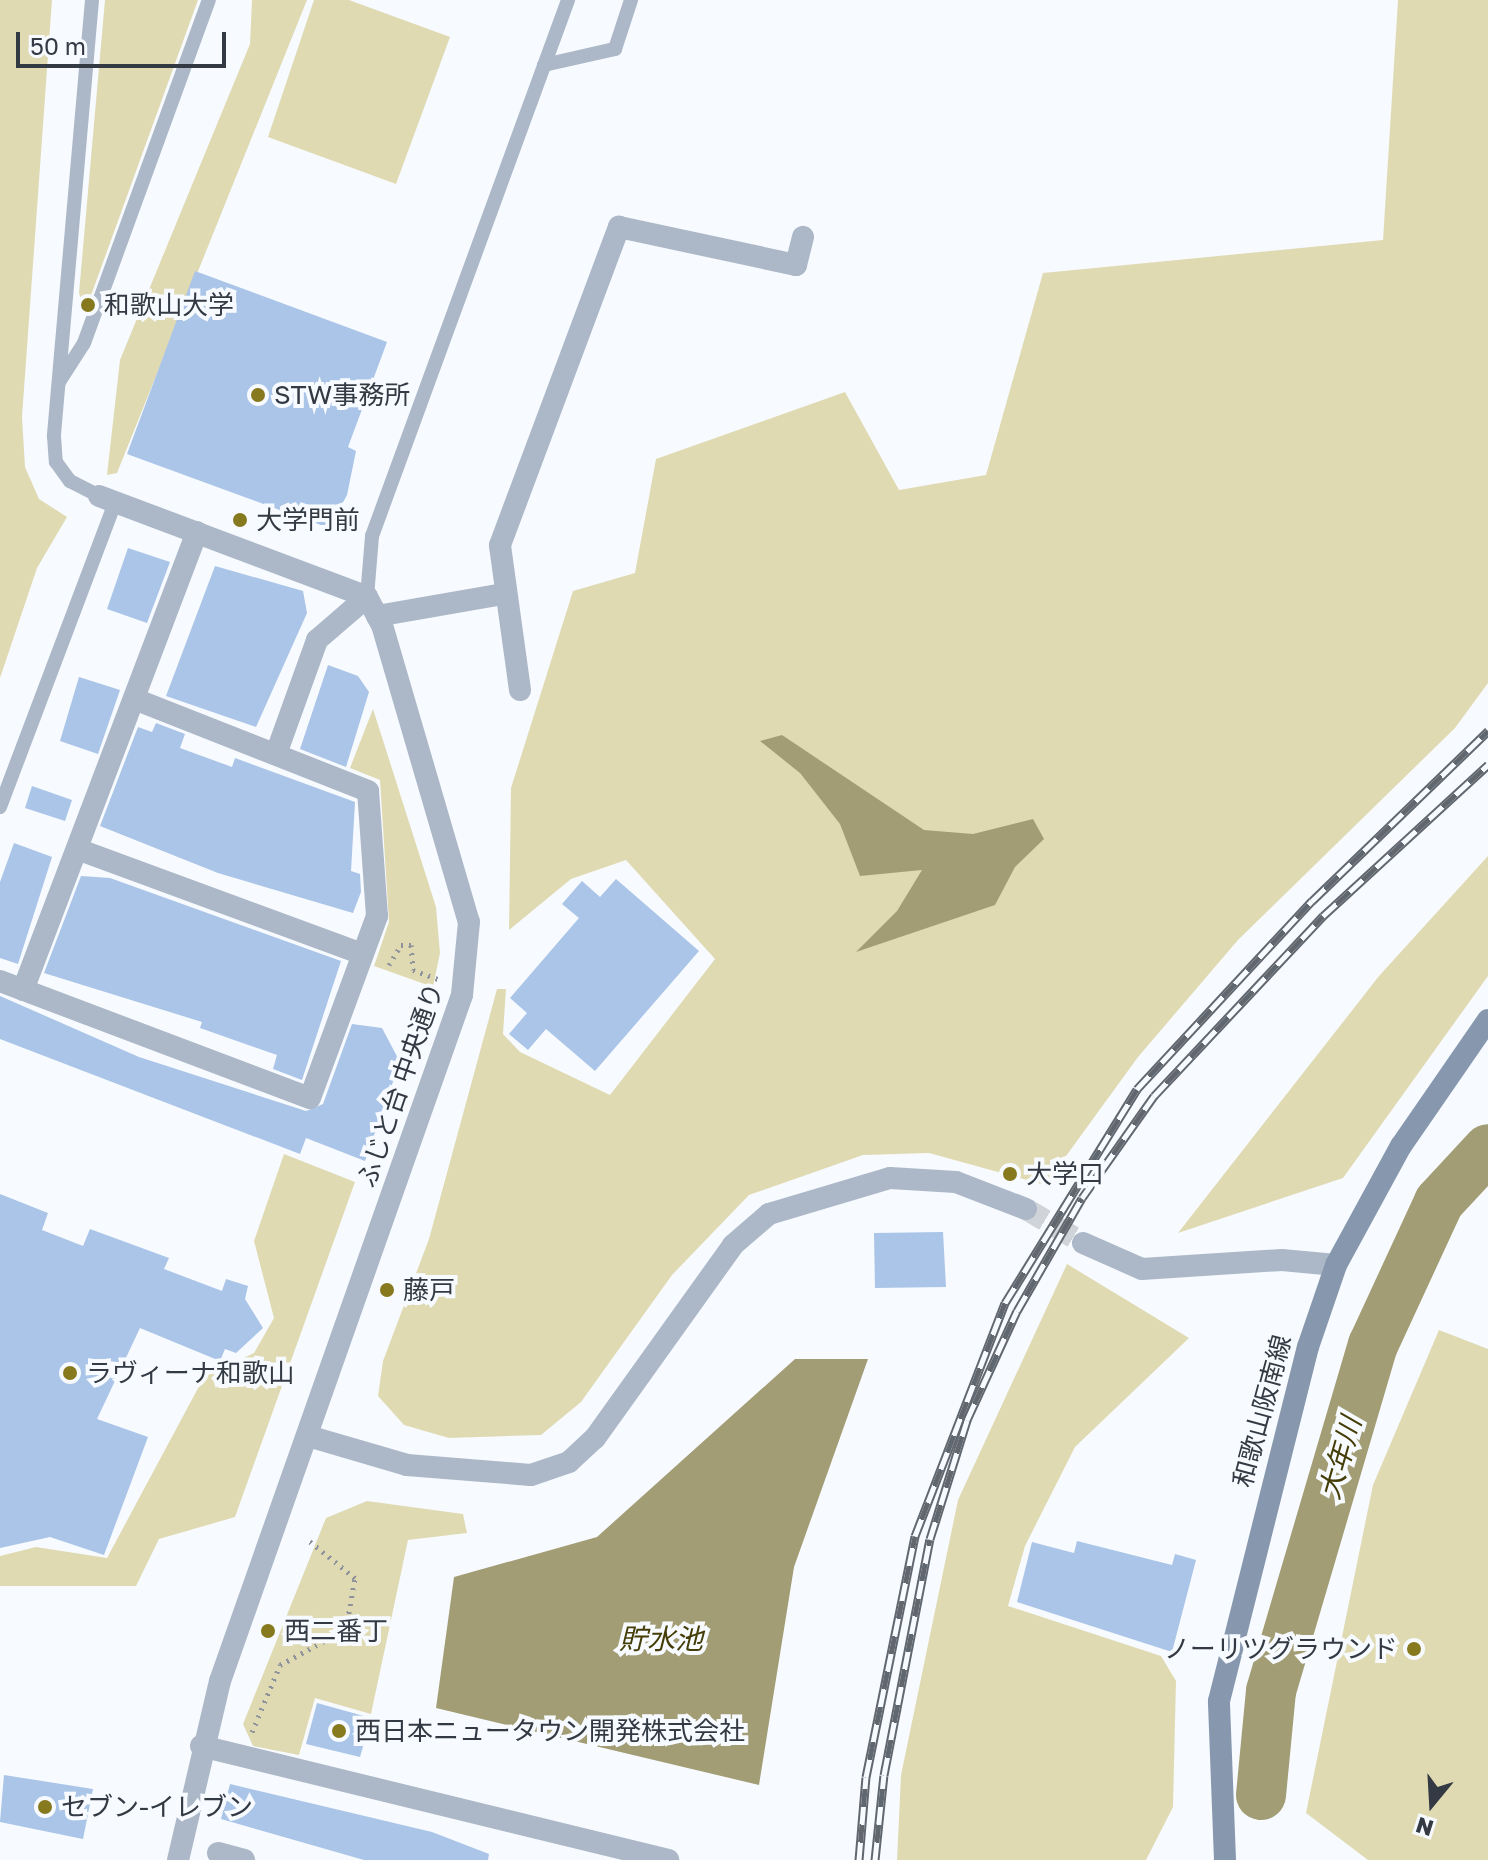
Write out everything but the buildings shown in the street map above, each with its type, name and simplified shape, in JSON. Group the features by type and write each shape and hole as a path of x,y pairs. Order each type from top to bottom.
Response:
{"main road":[{"name":"和歌山阪南線","path":"1225,1860 1219,1701 1239,1604 1336,1265 1401,1146 1488,1020"}],"street":[{"path":"520,690 503,594 500,545 619,227 796,265 803,237"},
{"path":"107,499 197,532 372,607"},
{"path":"23,990 197,532"},
{"path":"276,754 317,640 372,607 503,594"},
{"name":"ふじと台 中央通り","path":"178,1860 201,1746 449,1034 469,955 462,889 372,607"},
{"path":"0,981 310,1098 377,916 368,791 134,699"},
{"path":"77,849 362,954"},
{"path":"308,1436 407,1465 531,1475 569,1462 595,1438 733,1245 769,1214 890,1178 956,1182 1026,1209"},
{"path":"1083,1243 1142,1269 1282,1260 1336,1265"},
{"path":"201,1746 668,1860"},
{"path":"218,1853 244,1860"}],"lane":[{"path":"0,807 107,499 70,481 56,462 57,386 92,0"},
{"path":"57,386 84,343 209,0"},
{"path":"372,607 372,536 568,0"},
{"path":"544,65 615,49 631,0"}],"path":[{"path":"389,965 401,945 411,945 413,970 441,980"},
{"path":"245,1732 258,1732 280,1665 346,1629 355,1578 308,1540"}],"shaded area":[{"path":"0,0 52,0 22,417 25,467 39,499 67,517 37,568 0,678"},
{"path":"105,0 198,0 85,312 79,293"},
{"path":"252,0 307,0 117,473 107,475 120,360 250,44"},
{"path":"314,0 349,0 450,37 396,184 268,137"},
{"path":"1398,0 1488,0 1488,683 1455,728 1238,940 1138,1057 1045,1185 929,1153 863,1155 749,1195 672,1275 581,1402 541,1435 449,1438 404,1425 378,1396 383,1361 429,1239 497,989 506,989 503,1034 520,1052 610,1095 715,959 626,860 571,879 509,930 511,788 573,591 635,573 656,459 845,392 899,490 986,475 1043,273 1383,240"},
{"path":"373,709 436,907 440,953 433,987 374,966 389,922 380,780 350,768"},
{"path":"1488,856 1488,976 1343,1178 1178,1233 1379,976"},
{"path":"284,1154 355,1182 235,1517 159,1539 136,1586 0,1586 0,1556 36,1547 107,1558 204,1377 254,1353 274,1318 254,1241"},
{"path":"1067,1264 1189,1338 1075,1447 1025,1546 1008,1606 1161,1656 1176,1681 1173,1807 1146,1860 897,1860 901,1775 958,1500"},
{"name":"ノーリツグラウンド","path":"1439,1330 1488,1349 1488,1860 1368,1860 1306,1813 1373,1485"},
{"path":"367,1501 463,1514 467,1533 408,1540 371,1714 315,1698 299,1755 253,1746 243,1724 326,1518"}],"water":[{"path":"782,735 924,830 973,834 1033,819 1044,839 1015,867 995,905 856,952 897,911 922,870 860,876 840,824 800,773 760,741"},
{"name":"貯水池","path":"795,1359 868,1359 794,1567 759,1785 436,1708 454,1577 597,1537"}],"waterway":[{"name":"大年川","path":"1261,1795 1271,1691 1373,1345 1439,1202 1488,1149"}],"tunnel":[{"path":"1026,1209 1083,1243"}],"railway":[{"path":"859,1860 866,1777 915,1536 1005,1303 1137,1089 1312,901 1488,731"},
{"path":"875,1860 884,1775 930,1539 967,1420 1017,1311 1082,1198 1154,1096 1323,916 1488,765"}],"place":[{"name":"和歌山大学","path":"88,305"},
{"name":"STW事務所","path":"258,395"},
{"name":"大学門前","path":"240,520"},
{"name":"大学口","path":"1010,1174"},
{"name":"藤戸","path":"387,1290"},
{"name":"ラヴィーナ和歌山","path":"70,1373"},
{"name":"西二番丁","path":"268,1631"},
{"name":"ノーリツグラウンド","path":"1414,1649"},
{"name":"西日本ニュータウン開発株式会社","path":"339,1731"},
{"name":"セブン-イレブン","path":"45,1807"}]}
